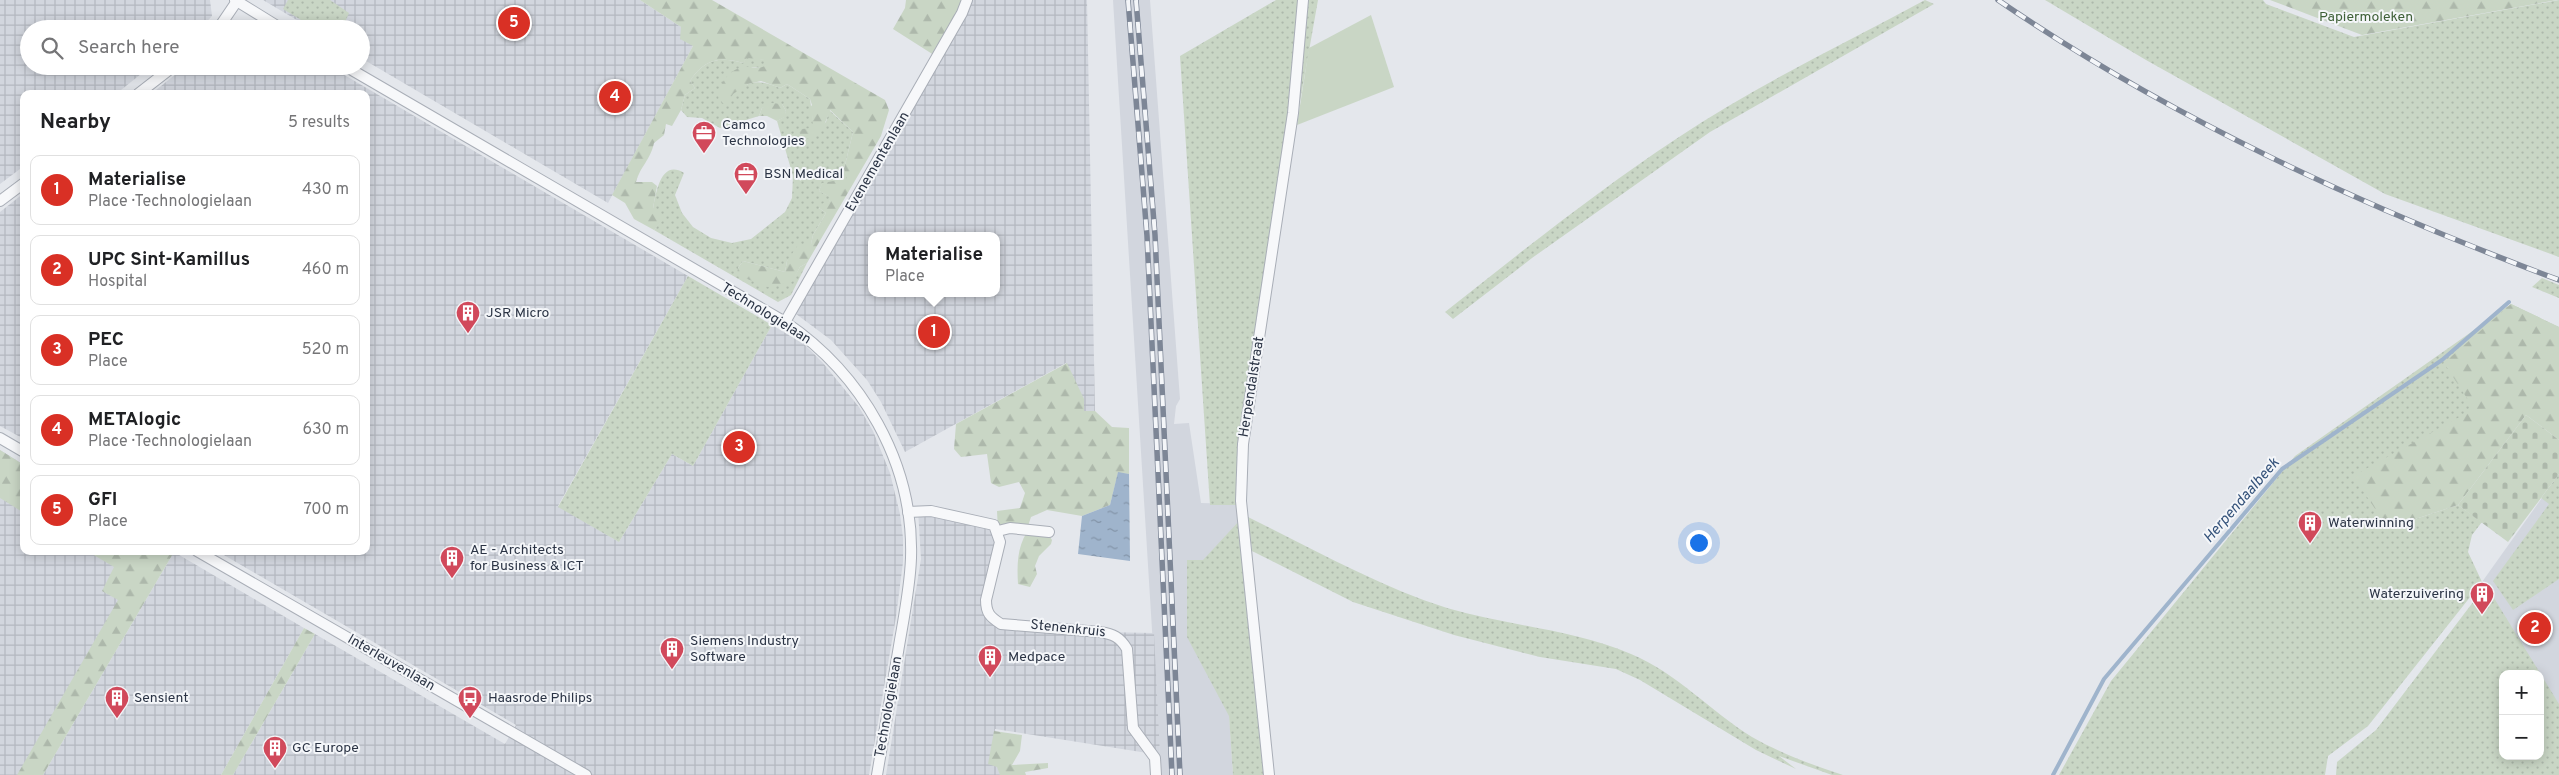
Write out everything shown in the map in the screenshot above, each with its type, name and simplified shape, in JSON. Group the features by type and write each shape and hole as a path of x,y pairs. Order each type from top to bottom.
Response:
{"street":[{"name":"Evenementenlaan","path":"784,322 906,113 962,13 966,0"},
{"name":"Herpendalstraat","path":"1269,775 1242,500 1243,444 1293,113 1303,0"},
{"path":"224,20 236,1 267,20"},
{"path":"143,90 162,75"},
{"name":"Technologielaan","path":"360,75 784,322 822,351 858,390 882,431 894,457 908,512 911,558 903,625 877,775"},
{"path":"0,202 20,186"},
{"path":"0,438 20,450"},
{"path":"908,512 931,511 985,522 994,525 998,531 1010,528 1049,532"},
{"name":"Stenenkruis","path":"998,531 1000,542 986,600 986,609 990,617 1001,624 1100,632 1114,635 1122,640 1127,649 1134,728 1155,758 1156,775"},
{"name":"Interleuvenlaan","path":"204,555 586,775"}],"shaded area":[{"path":"0,0 210,0 212,16 208,20 20,20 20,75 140,75 121,90 20,90 20,169 0,184"},
{"path":"263,0 640,0 681,27 693,46 608,203 370,63 370,20 297,20"},
{"path":"967,0 1087,0 1095,411 1084,411 1066,363 905,452 881,402 867,380 831,340 792,311"},
{"path":"1113,0 1150,0 1180,399 1176,406 1174,424 1189,423 1201,503 1236,504 1240,521 1229,713 1233,775 1161,775"},
{"path":"175,75 344,75 688,276 558,506 619,542 672,454 693,466 772,325 805,345 823,363 859,407 873,431 890,473 900,514 903,562 896,617 869,775 233,775 315,634 505,744 516,725 224,555 370,555 370,90 156,90"},
{"path":"20,196 20,437 0,426 0,212"},
{"path":"0,450 20,462 20,555 157,555 29,775 0,775"},
{"path":"2559,474 2559,707 2544,683 2544,670 2536,670 2482,582"},
{"path":"918,510 998,531 986,600 1001,624 1100,632 1154,633 1160,755 995,729 1000,775 886,775 921,559"},
{"path":"172,555 179,555 304,628 221,775 43,775"}],"green space":[{"path":"288,0 330,0 349,13 346,20 301,20 283,9"},
{"path":"640,0 712,0 885,100 889,110 881,136 807,263 800,267 792,282 768,287 737,275 738,268 743,261 785,272 787,261 798,245 811,244 813,235 826,213 819,208 823,203 829,202 830,197 819,191 822,183 834,181 835,175 847,179 844,169 853,132 830,110 818,134 803,139 799,132 802,129 813,128 812,115 806,113 812,105 810,99 787,84 780,88 761,81 748,84 733,94 727,105 719,101 719,91 723,82 734,70 746,67 760,68 766,65 764,60 747,58 743,63 726,60 712,61 701,68 690,81 695,88 685,95 681,110 672,126 666,124 664,135 654,143 636,182 652,182 657,186 653,208 663,220 654,230 634,219 625,203 612,195 693,46 680,39 681,27"},
{"path":"906,0 967,0 937,57 893,29 905,8"},
{"path":"1276,0 1318,0 1239,447 1236,505 1210,505 1180,56"},
{"path":"1925,0 1934,4 1710,132 1532,258 1453,319 1445,312 1588,201 1676,139 1737,101 1799,66"},
{"path":"2045,0 2263,0 2266,4 2354,37 2559,0 2559,257 2385,194 2146,60"},
{"name":"Papiermoleken","path":"2270,0 2557,0 2362,35"},
{"path":"1371,15 1394,87 1297,125 1309,48"},
{"path":"747,57 765,60 767,65 762,68 752,67 733,94 750,83 755,82 767,83 780,88 787,84 810,99 814,128 803,139 826,122 829,110 853,132 844,169 848,179 822,184 819,191 831,197 829,202 819,208 826,213 813,235 811,244 787,261 785,272 743,261 738,268 791,282 800,267 807,263 791,295 778,302 654,230 662,220 653,209 658,186 661,179 670,170 684,173 675,195 682,213 693,227 711,238 732,243 751,239 785,212 792,198 793,176 777,121 784,117 786,111 782,104 762,108 759,116 720,128 702,118 687,117 681,110 685,95 695,88 690,81 701,68 712,61 719,60 743,63"},
{"path":"771,103 782,104 786,111 785,117 777,121 767,116 759,116 762,108"},
{"path":"688,276 772,325 693,466 672,454 619,542 558,507"},
{"path":"2542,278 2559,285 2559,298 2532,287"},
{"path":"2511,304 2559,327 2388,528 2458,505 2482,522 2472,535 2468,552 2482,582 2368,726 2328,756 2325,775 2059,775 2111,681 2295,456"},
{"path":"2511,304 2559,327 2559,440 2526,415 2458,505 2388,528 2353,476 2474,409 2444,363"},
{"path":"1067,363 1084,399 1084,411 1095,411 1112,427 1129,428 1129,474 1118,473 1110,505 1082,516 1047,510 1031,517 1027,529 998,531 997,511 1020,508 1025,493 1019,482 999,487 991,483 987,454 961,457 954,449 956,424"},
{"path":"2526,415 2559,440 2559,474 2508,542 2458,505"},
{"path":"0,450 20,462 20,510 0,498"},
{"path":"2559,474 2559,579 2513,610 2493,581 2549,504 2541,498"},
{"path":"1248,517 1346,566 1421,599 1470,614 1586,639 1631,654 1663,671 1752,737 1796,758 1843,775 1832,775 1779,756 1796,769 1756,750 1640,680 1616,669 1540,657 1454,635 1353,602 1252,551"},
{"path":"1240,520 1266,775 1233,775 1229,716 1187,637 1187,560 1203,560"},
{"path":"1027,532 1048,534 1052,540 1051,544 1039,556 1035,566 1037,574 1030,587 1018,584 1018,557 1021,544"},
{"path":"94,555 172,555 43,775 17,775 118,600 102,591 114,567"},
{"path":"2486,585 2538,670 2499,670 2499,760 2544,760 2544,680 2559,704 2559,775 2336,775 2337,762 2376,730"},
{"path":"304,628 315,634 233,775 221,775"},
{"path":"994,731 1022,735 1020,751 1012,765 1048,763 1048,768 1025,772 1026,775 1000,775 997,767 988,764"}],"water":[{"path":"1118,472 1129,474 1130,561 1078,554 1082,516 1110,505"}],"waterway":[{"name":"Herpendaalbeek","path":"2053,775 2104,679 2282,469 2442,360 2509,302"}],"railway":[{"path":"1128,0 1147,236 1172,775"},
{"path":"1136,0 1155,235 1180,775"},
{"path":"1998,0 2063,43 2131,83 2270,157 2413,222 2559,280"}],"place":[{"name":"GFI","path":"514,23"},
{"name":"METAlogic","path":"615,97"},
{"name":"Camco Technologies","path":"704,154"},
{"name":"BSN Medical","path":"746,195"},
{"name":"Materialise","path":"934,332"},
{"name":"JSR Micro","path":"468,334"},
{"name":"PEC","path":"739,447"},
{"name":"Waterwinning","path":"2310,544"},
{"name":"AE - Architects for Business & ICT","path":"452,579"},
{"name":"Waterzuivering","path":"2482,615"},
{"name":"UPC Sint-Kamillus","path":"2535,628"},
{"name":"Siemens Industry Software","path":"672,670"},
{"name":"Medpace","path":"990,678"},
{"name":"Sensient","path":"117,719"},
{"name":"Haasrode Philips","path":"470,719"},
{"name":"GC Europe","path":"275,769"}]}
